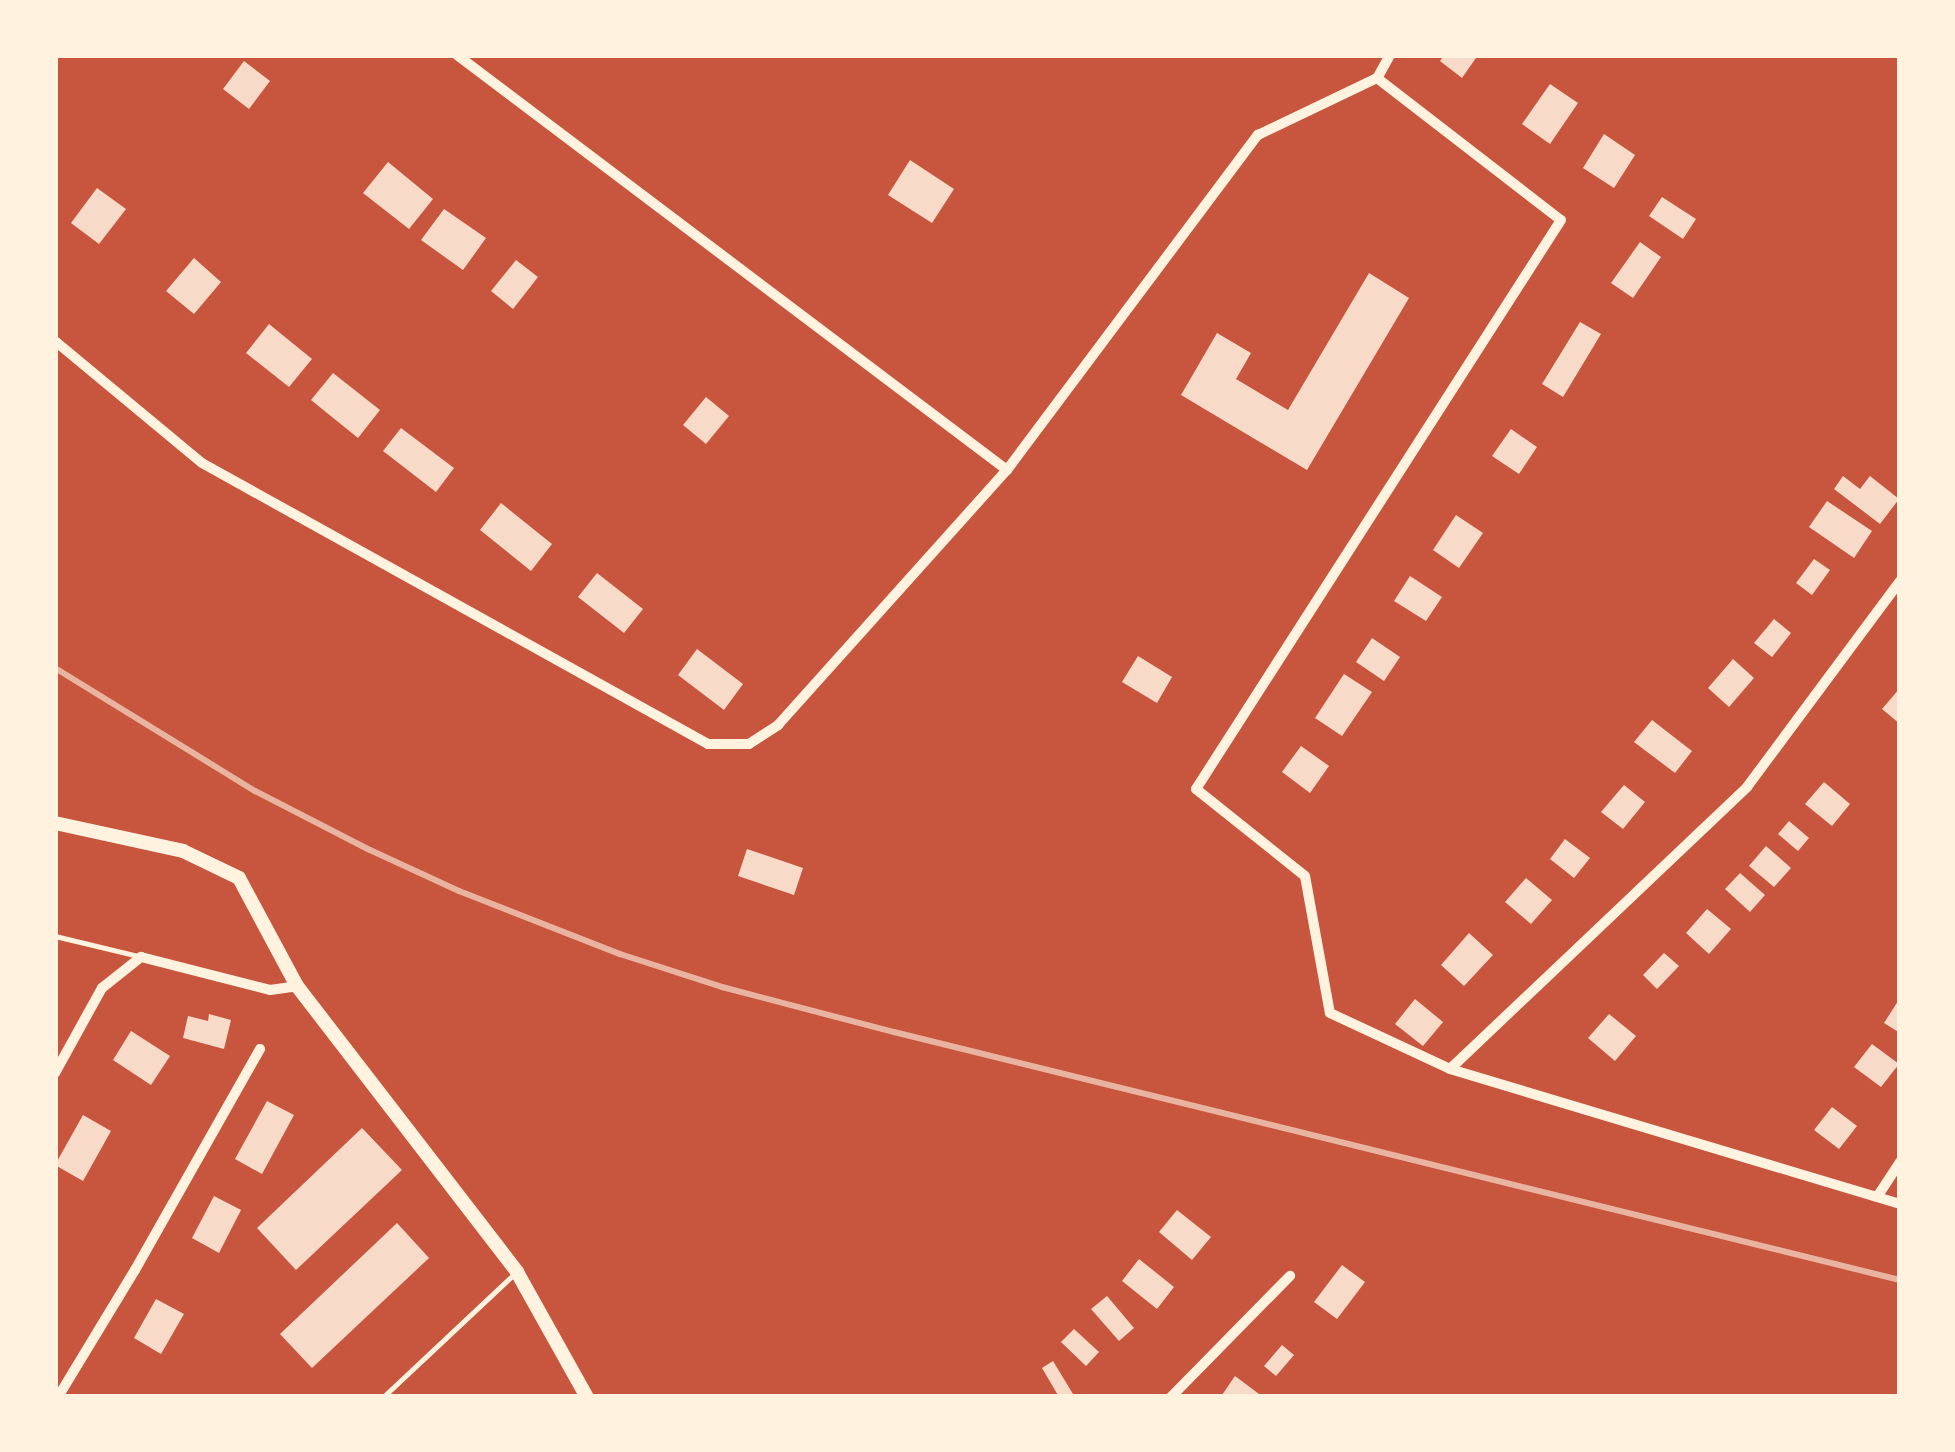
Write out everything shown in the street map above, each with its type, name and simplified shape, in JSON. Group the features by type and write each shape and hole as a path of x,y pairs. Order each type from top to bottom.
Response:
{"street":[{"path":"458,55 1007,470"},
{"path":"55,340 202,463 708,744 750,744 778,725 1007,470 1258,136 1377,78 1390,55"},
{"path":"1377,78 1561,220 1196,788 1305,876 1330,1013 1450,1069 1900,1204"},
{"path":"1450,1069 1747,787 1900,580"},
{"path":"55,822 183,851 239,878 298,986 516,1272 587,1397"},
{"path":"55,1074 102,988 141,957 270,990 298,986"},
{"path":"58,1397 260,1049"},
{"path":"1877,1197 1900,1162"},
{"path":"1171,1397 1290,1276"}],"lane":[{"path":"55,936 141,957"},
{"path":"383,1397 516,1272"}],"building":[{"path":"1444,55 1478,55 1462,78 1440,61"},
{"path":"244,61 270,81 249,109 223,89"},
{"path":"1550,84 1578,103 1550,144 1522,124"},
{"path":"1604,134 1635,155 1614,188 1583,168"},
{"path":"910,160 954,189 932,223 888,195"},
{"path":"388,162 433,199 409,229 363,193"},
{"path":"97,188 126,209 99,244 71,223"},
{"path":"1662,197 1696,219 1683,239 1649,216"},
{"path":"444,209 486,238 463,270 421,240"},
{"path":"1640,242 1661,257 1633,298 1611,283"},
{"path":"194,258 221,282 194,314 166,291"},
{"path":"516,260 538,277 513,309 491,291"},
{"path":"1369,273 1409,298 1307,470 1181,395 1217,333 1251,353 1236,379 1288,410"},
{"path":"1580,322 1601,334 1563,397 1542,384"},
{"path":"269,324 312,359 289,387 246,353"},
{"path":"333,373 380,410 358,438 311,400"},
{"path":"706,397 729,416 706,444 683,425"},
{"path":"401,428 454,468 436,492 383,451"},
{"path":"1511,429 1537,447 1519,474 1492,456"},
{"path":"1843,476 1860,489 1870,476 1899,499 1880,524 1834,489"},
{"path":"1827,501 1872,531 1854,558 1809,527"},
{"path":"501,503 552,544 531,571 480,530"},
{"path":"1456,515 1483,533 1459,568 1433,550"},
{"path":"1814,559 1830,570 1812,595 1796,583"},
{"path":"597,573 643,609 624,633 578,597"},
{"path":"1410,576 1442,597 1426,621 1394,601"},
{"path":"1774,619 1791,633 1772,657 1754,643"},
{"path":"1372,638 1400,657 1384,681 1356,662"},
{"path":"697,649 743,684 724,710 678,675"},
{"path":"1138,656 1172,677 1157,703 1122,682"},
{"path":"1733,659 1754,678 1729,707 1708,688"},
{"path":"1344,674 1372,692 1342,736 1315,718"},
{"path":"1900,688 1900,724 1882,709"},
{"path":"1652,720 1692,751 1675,773 1634,742"},
{"path":"1301,746 1329,766 1310,793 1282,772"},
{"path":"1824,782 1850,804 1832,826 1805,804"},
{"path":"1624,785 1645,802 1623,829 1601,812"},
{"path":"1789,821 1809,838 1798,851 1778,834"},
{"path":"1565,839 1590,858 1574,878 1550,859"},
{"path":"1766,846 1791,868 1774,887 1749,866"},
{"path":"747,849 803,868 794,895 738,876"},
{"path":"1740,873 1765,895 1750,912 1725,889"},
{"path":"1526,878 1552,900 1531,924 1505,902"},
{"path":"1707,909 1731,929 1709,954 1686,933"},
{"path":"1469,933 1493,955 1464,986 1441,965"},
{"path":"1664,953 1679,966 1657,989 1643,975"},
{"path":"1900,998 1900,1033 1884,1023"},
{"path":"1415,999 1443,1022 1423,1046 1395,1024"},
{"path":"209,1014 231,1020 224,1049 183,1038 188,1016 208,1021"},
{"path":"1609,1014 1636,1036 1615,1061 1588,1038"},
{"path":"131,1031 170,1056 151,1085 113,1060"},
{"path":"1872,1044 1899,1064 1881,1087 1854,1067"},
{"path":"267,1101 294,1115 262,1174 235,1159"},
{"path":"1832,1107 1857,1126 1839,1149 1814,1130"},
{"path":"83,1115 111,1131 83,1181 55,1165"},
{"path":"362,1128 402,1170 296,1270 257,1228"},
{"path":"214,1196 241,1210 219,1253 192,1238"},
{"path":"1177,1210 1211,1237 1192,1260 1159,1232"},
{"path":"397,1223 429,1258 312,1368 280,1334"},
{"path":"1139,1259 1174,1287 1157,1309 1122,1281"},
{"path":"1342,1265 1365,1282 1337,1319 1314,1302"},
{"path":"1107,1296 1134,1328 1119,1341 1091,1309"},
{"path":"156,1299 184,1314 161,1354 134,1338"},
{"path":"1074,1329 1099,1352 1086,1366 1061,1342"},
{"path":"1282,1345 1294,1355 1276,1376 1264,1366"},
{"path":"1053,1361 1073,1394 1067,1397 1059,1397 1042,1368"},
{"path":"1235,1376 1263,1397 1222,1395"}],"railway":[{"path":"55,668 255,791 370,850 459,891 620,954 722,987 894,1032 1900,1280"}]}
